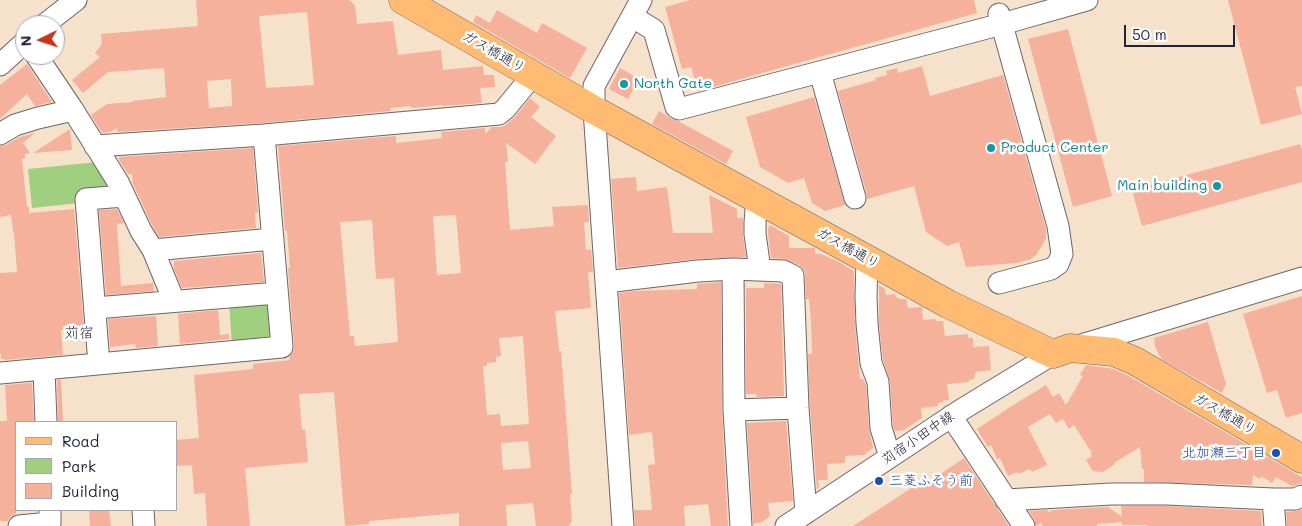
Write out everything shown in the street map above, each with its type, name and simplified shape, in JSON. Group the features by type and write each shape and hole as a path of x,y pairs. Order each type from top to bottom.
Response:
{"main road":[{"name":"ガス橋通り","path":"403,0 533,75 594,98 760,200 948,304 1062,351 1114,352 1135,362 1302,459"}],"street":[{"path":"57,15 76,0"},
{"path":"623,526 594,98 637,8 654,30 676,107 679,109 820,72 1001,19 1087,0"},
{"path":"999,282 1051,269 1058,264 1062,254 1058,226 1001,19"},
{"path":"0,65 15,51"},
{"path":"43,65 118,182 141,231 153,250 174,301"},
{"path":"820,72 855,198"},
{"path":"95,146 264,135 499,114 533,75"},
{"path":"0,134 15,125 72,110"},
{"path":"0,372 282,347 264,135"},
{"path":"99,364 86,200 124,196"},
{"path":"760,200 756,210 755,222 760,270"},
{"path":"153,250 272,239"},
{"path":"867,259 867,306 871,363 878,382 881,428 890,456"},
{"path":"606,282 732,269 783,271 793,276 798,408 806,513"},
{"path":"732,269 734,410 741,526"},
{"name":"苅宿小田中線","path":"786,526 951,416 1062,351 1302,278"},
{"path":"95,308 277,293"},
{"path":"44,369 46,421"},
{"path":"734,410 798,408"},
{"path":"951,416 1024,526"},
{"path":"1006,500 1120,494 1168,494 1273,499 1295,499 1302,496"},
{"path":"1273,499 1275,526"},
{"path":"19,526 50,523 50,511"},
{"path":"143,511 144,526"}],"green space":[{"path":"98,162 110,181 104,193 80,203 32,208 28,169"},
{"path":"269,298 278,338 232,346 229,302"}],"building":[{"path":"196,0 349,0 355,5 357,24 393,21 398,55 441,50 443,70 483,66 484,75 494,75 495,87 480,88 482,103 412,108 410,106 390,108 391,111 263,123 117,132 117,128 110,132 102,133 91,115 107,104 166,97 164,68 108,72 83,93 72,80 100,57 95,53 102,44 101,34 198,26","holes":["307,12 314,85 266,88 259,16","231,79 232,106 209,108 207,81"]},
{"path":"690,0 974,0 977,13 698,91 691,67 682,69 665,7"},
{"path":"1228,0 1302,0 1302,86 1295,87 1302,114 1261,125"},
{"path":"497,10 537,33 542,23 587,48 570,78 473,22 476,15 490,23"},
{"path":"1068,29 1112,196 1073,207 1028,39"},
{"path":"28,65 52,102 35,106 27,94 0,119 0,85"},
{"path":"922,66 930,96 1003,75 1046,229 1046,238 1043,244 1031,259 1017,263 966,267 959,242 947,246 926,232 914,186 867,199 838,91 876,80 875,78 887,75 886,71 897,68 898,73"},
{"name":"North Gate","path":"620,68 639,79 628,99 609,89"},
{"path":"814,97 845,205 825,211 812,203 804,178 788,183 760,167 746,117"},
{"path":"530,98 540,107 531,117 556,136 535,164 506,143 508,162 505,162 510,230 554,226 552,207 588,206 589,222 584,222 586,250 591,249 593,272 588,272 591,308 555,311 559,351 561,351 572,494 570,494 572,522 569,526 536,526 533,503 506,505 507,526 459,526 459,513 369,521 369,524 345,526 334,392 299,394 302,430 305,429 308,462 245,468 250,526 207,526 205,493 194,494 192,465 178,466 178,440 199,438 194,375 253,369 253,364 290,360 289,357 293,352 288,268 290,268 278,146 396,136 396,143 442,138 441,132 485,128 485,134 492,127 502,127 507,124","holes":["456,215 461,273 437,275 433,216","372,220 376,279 394,278 398,342 355,346 354,336 350,336 340,222","523,336 529,424 501,426 500,414 487,415 483,366 487,366 487,363 496,362 496,357 501,356 499,338","528,441 531,468 503,470 501,443"]},
{"path":"659,111 733,151 726,164 652,124"},
{"path":"70,129 72,150 33,153"},
{"path":"35,133 23,143 30,153 25,154 25,158 22,159 27,207 29,207 29,213 74,209 84,328 61,330 63,355 4,360 1,359 0,354 0,273 17,272 11,215 0,217 0,146"},
{"name":"Main building","path":"1300,144 1302,150 1302,182 1142,226 1132,190"},
{"path":"253,148 258,213 255,213 256,228 159,237 133,184 132,174 128,174 119,160 119,157"},
{"path":"636,177 637,191 667,187 673,233 713,233 709,195 737,209 737,218 743,218 746,257 697,259 618,268 611,179"},
{"path":"117,209 124,223 117,224 121,286 153,283 154,291 106,295 99,210"},
{"path":"770,225 789,236 789,248 815,248 815,254 821,254 854,271 855,325 860,379 863,379 866,385 869,429 873,448 864,455 845,456 845,463 827,464 828,480 818,480 819,488 817,489 810,407 808,354 812,354 811,321 809,299 806,299 804,270 799,265 784,259 771,258 768,233"},
{"path":"261,253 264,282 182,288 174,269 174,261"},
{"path":"721,282 722,410 728,526 711,526 708,504 684,506 685,526 635,526 634,510 652,510 648,465 655,464 652,432 629,435 619,293 697,289 697,284"},
{"path":"764,283 781,284 784,396 757,397 756,394 746,394 746,288 764,288"},
{"path":"879,285 885,289 886,295 895,294 896,298 906,299 908,308 922,307 923,320 935,319 936,321 943,321 945,336 968,334 968,338 973,338 973,347 989,346 991,370 976,372 974,379 969,380 969,382 947,384 949,400 943,400 944,402 938,403 938,406 921,408 922,418 904,430 895,431 893,426 890,381 883,360 879,323"},
{"path":"1302,296 1302,413 1286,418 1277,390 1267,393 1243,314"},
{"path":"218,310 220,335 229,334 229,339 180,344 178,314"},
{"path":"156,316 158,346 136,348 135,344 110,347 108,319"},
{"path":"1208,322 1226,384 1222,393 1163,360 1155,346 1154,338"},
{"path":"1086,365 1114,369 1127,375 1302,477 1302,483 1292,486 1276,477 1272,483 1261,476 1260,479 1253,475 1252,485 1144,482 1140,447 1103,472 1093,471 1086,460 1092,456 1090,454 1092,453 1074,425 1069,429 1063,419 1056,423 1050,414 1028,427 1047,465 1032,472 1030,469 1008,476 1000,458 997,459 991,445 988,447 977,429 1046,385 1053,397 1059,393 1066,405 1083,376 1080,375"},
{"path":"57,380 61,380 63,421 58,421"},
{"path":"32,383 34,421 15,421 16,514 11,516 8,521 0,521 0,421 7,421 5,385"},
{"path":"786,421 793,501 768,503 770,516 762,522 753,524 747,423"},
{"path":"964,458 1009,526 853,526 924,480 926,484"},
{"path":"1121,506 1167,506 1261,511 1262,526 1147,526 1122,525 1122,522 1097,524 1097,526 1043,526 1041,523 1036,526 1029,511 1047,510 1049,512 1053,510 1108,507 1122,517"},
{"path":"1302,510 1302,526 1287,526 1286,512"},
{"path":"89,511 109,511 111,526 90,526"}],"place":[{"name":"North Gate","path":"624,84"},
{"name":"Product Center","path":"991,148"},
{"name":"Main building","path":"1217,186"},
{"name":"北加瀬三丁目","path":"1276,453"},
{"name":"三菱ふそう前","path":"879,481"}],"district":[{"name":"苅宿","path":"79,333"}]}
